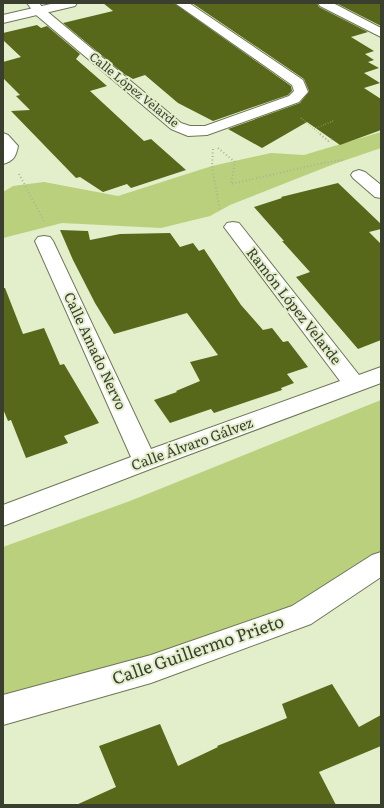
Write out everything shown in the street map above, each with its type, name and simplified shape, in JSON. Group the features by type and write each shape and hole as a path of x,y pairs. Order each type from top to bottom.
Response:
{"street":[{"path":"3,19 36,7 72,3"},
{"name":"Calle López Velarde","path":"36,7 176,126 188,131 207,130 294,99 300,92 298,83 181,3"},
{"path":"324,3 381,33"},
{"path":"3,138 10,146 6,158"},
{"path":"358,175 381,193"},
{"name":"Ramón López Velarde","path":"233,227 355,384"},
{"name":"Calle Amado Nervo","path":"44,241 146,461"},
{"name":"Calle Álvaro Gálvez","path":"3,516 381,374"},
{"name":"Calle Guillermo Prieto","path":"3,710 150,669 301,614 381,563"}],"path":[{"path":"284,103 328,141 332,139"},
{"path":"314,129 333,121"},
{"path":"233,227 219,211 212,166 213,144 235,162 231,184 323,162 348,159"},
{"path":"6,158 44,222 44,241"}],"green space":[{"path":"381,132 381,148 334,164 230,205 210,216 161,228 62,223 3,238 3,192 13,186 44,182 118,196 212,166 271,153 304,155"},
{"path":"381,400 381,557 290,614 116,668 3,698 3,547 130,501"}],"building":[{"path":"103,3 174,3 291,86 292,91 288,95 213,121 178,103 145,75 133,79 124,74 63,23 113,11"},
{"path":"192,3 317,3 319,7 368,32 351,37 374,51 365,54 374,60 368,62 379,68 364,73 380,83 364,88 381,99 381,130 340,145 307,122 262,148 228,129 300,103 309,91 304,79"},
{"path":"336,3 381,3 381,26"},
{"path":"37,25 41,28 47,26 80,54 76,59 107,86 90,91 144,141 151,139 186,170 131,188 127,184 103,192 80,177 76,178 11,111 30,110 16,96 20,95 3,78 3,62 21,57 3,40 3,33"},
{"path":"338,183 381,224 381,229 369,232 381,244 381,340 358,349 296,277 310,272 254,207 282,198 281,197"},
{"path":"60,230 88,231 90,240 120,234 170,233 180,247 193,243 199,251 204,249 241,305 263,330 272,328 283,342 288,341 308,367 287,374 294,383 281,388 282,390 214,413 211,409 170,423 154,400 177,392 176,391 200,381 190,362 218,355 187,313 114,334 95,303 73,260"},
{"path":"3,288 5,288 23,334 44,328 60,365 64,364 99,423 64,436 68,443 26,458 11,420 8,421 3,409"},
{"path":"332,684 359,727 381,715 381,746 319,772 336,805 76,805 116,787 99,746 160,724 178,766 218,747 217,746 287,718 282,704"}]}
